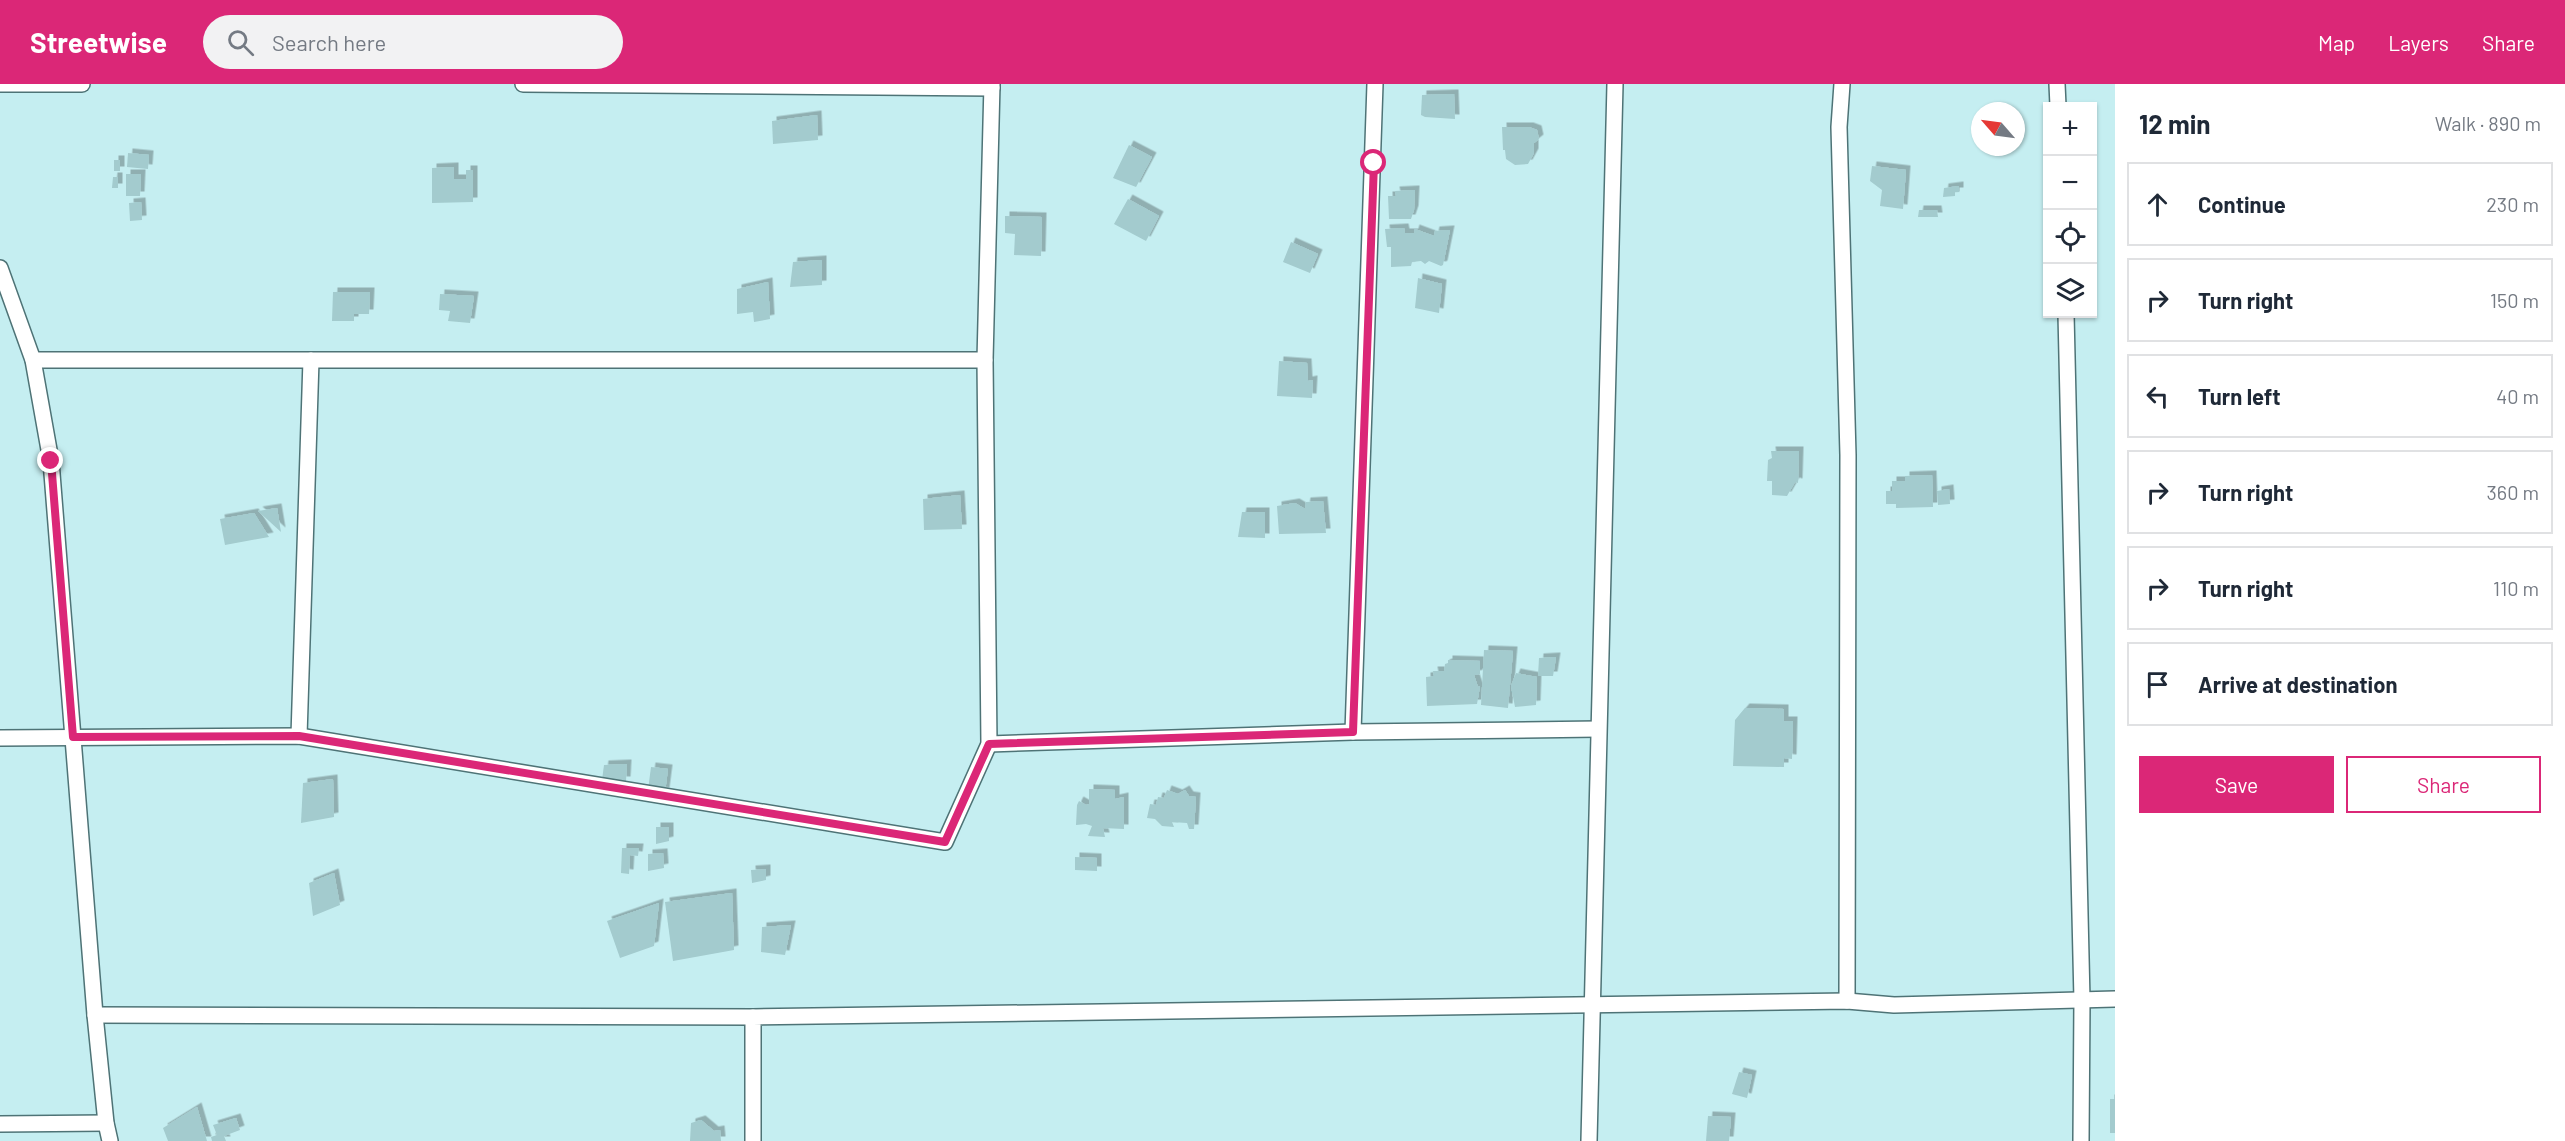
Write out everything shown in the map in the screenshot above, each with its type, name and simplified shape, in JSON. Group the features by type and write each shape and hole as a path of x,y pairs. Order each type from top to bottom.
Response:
{"street":[{"path":"0,84 82,84"},
{"path":"0,738 299,736 945,842 989,744 985,360 992,86 523,84"},
{"path":"1353,732 1375,84"},
{"path":"1589,1141 1615,84"},
{"path":"1842,84 1839,127 1848,455 1847,1001"},
{"path":"2057,84 2058,102"},
{"path":"0,268 33,360 51,461 95,1015 106,1123 110,1141"},
{"path":"2066,318 2082,1000 2081,1141"},
{"path":"33,360 985,360"},
{"path":"299,736 310,360"},
{"path":"989,744 1353,732 1598,729"},
{"path":"95,1015 753,1017 1847,1001 1894,1005 2115,999"},
{"path":"753,1017 753,1141"},
{"path":"0,1124 106,1123"}],"building":[{"path":"1454,94 1455,119 1421,115 1422,95"},
{"path":"817,115 818,140 773,144 772,121"},
{"path":"1502,127 1529,127 1537,130 1539,139 1534,143 1534,153 1528,164 1515,165 1506,159 1505,150 1503,150"},
{"path":"1129,145 1152,157 1136,187 1113,178"},
{"path":"128,153 149,155 148,169 127,167"},
{"path":"114,160 120,160 120,171 114,171"},
{"path":"1872,166 1906,170 1903,209 1880,206 1882,190 1870,181"},
{"path":"454,167 454,179 466,179 466,170 473,170 473,202 432,203 432,168"},
{"path":"126,174 141,174 140,196 126,196"},
{"path":"113,177 118,177 118,188 112,188"},
{"path":"1959,186 1959,192 1955,192 1955,196 1943,197 1944,188"},
{"path":"1415,190 1411,219 1389,219 1388,196 1396,196 1395,191"},
{"path":"1128,199 1159,216 1146,241 1114,224"},
{"path":"141,202 142,220 130,221 129,203"},
{"path":"1919,210 1937,210 1938,217 1918,217"},
{"path":"1005,216 1042,217 1041,256 1014,255 1015,234 1005,233"},
{"path":"1404,228 1405,233 1414,233 1415,229 1434,236 1435,231 1450,230 1443,265 1429,261 1425,264 1421,261 1412,262 1411,266 1391,267 1391,247 1387,247 1385,229"},
{"path":"1291,242 1318,254 1310,273 1283,262"},
{"path":"822,260 822,285 790,287 793,262"},
{"path":"1418,278 1442,284 1439,313 1415,308"},
{"path":"768,282 770,319 754,322 753,312 737,314 737,289"},
{"path":"333,292 370,292 369,314 354,314 354,321 332,321"},
{"path":"440,294 474,296 470,323 448,321 450,311 439,310"},
{"path":"1279,361 1307,363 1308,381 1313,380 1312,398 1277,396"},
{"path":"1771,451 1799,451 1798,483 1795,482 1787,496 1772,495 1772,481 1767,481 1768,460 1772,458"},
{"path":"1932,475 1933,507 1896,508 1896,504 1886,504 1886,491 1892,491 1892,481 1905,481 1905,476"},
{"path":"1949,489 1950,504 1938,505 1937,491"},
{"path":"960,495 962,529 924,530 923,499"},
{"path":"1323,501 1326,533 1279,534 1277,506 1295,503 1305,509 1306,502"},
{"path":"277,508 281,532 258,511"},
{"path":"1242,512 1265,512 1265,538 1238,537"},
{"path":"254,513 269,537 225,545 220,519"},
{"path":"1484,650 1513,651 1508,708 1481,705"},
{"path":"1556,657 1553,676 1538,676 1539,658"},
{"path":"1448,660 1480,661 1480,674 1474,675 1478,687 1480,686 1477,704 1427,706 1426,677 1434,676 1433,671 1444,671"},
{"path":"1516,673 1537,677 1536,705 1515,707 1511,686"},
{"path":"1745,708 1784,709 1784,721 1793,721 1792,759 1784,758 1784,767 1733,766 1735,720"},
{"path":"627,764 626,781 602,780 604,765"},
{"path":"651,767 668,769 665,792 648,790"},
{"path":"333,779 334,817 301,823 303,783"},
{"path":"1089,789 1115,790 1115,799 1124,797 1124,829 1103,828 1105,837 1088,836 1092,826 1076,825 1077,805 1079,801 1086,805 1089,804"},
{"path":"1167,790 1178,794 1185,790 1189,796 1196,797 1194,829 1189,829 1187,823 1172,822 1174,827 1162,826 1155,819 1147,818 1150,804 1156,805 1158,797 1164,798"},
{"path":"656,827 669,827 669,841 656,844"},
{"path":"622,848 639,848 638,856 630,855 629,874 621,873"},
{"path":"663,853 664,868 648,871 648,854"},
{"path":"1075,857 1097,858 1097,871 1075,870"},
{"path":"766,869 766,880 752,883 751,870"},
{"path":"334,873 340,905 313,916 309,883"},
{"path":"732,893 734,950 673,961 665,902"},
{"path":"659,903 654,946 620,958 607,921"},
{"path":"791,925 785,955 761,952 762,927"},
{"path":"1739,1072 1752,1075 1747,1098 1732,1094"},
{"path":"2110,1099 2115,1099 2115,1133 2110,1133"},
{"path":"197,1107 207,1141 168,1141 163,1128"},
{"path":"1708,1116 1731,1117 1729,1141 1706,1141"},
{"path":"236,1118 240,1130 224,1136 226,1141 212,1141 211,1137 217,1135 213,1125"},
{"path":"701,1120 714,1131 720,1130 721,1141 690,1141 691,1123"}],"route":[{"path":"51,461 73,737 299,736 945,842 989,744 1353,732 1374,163"}]}
